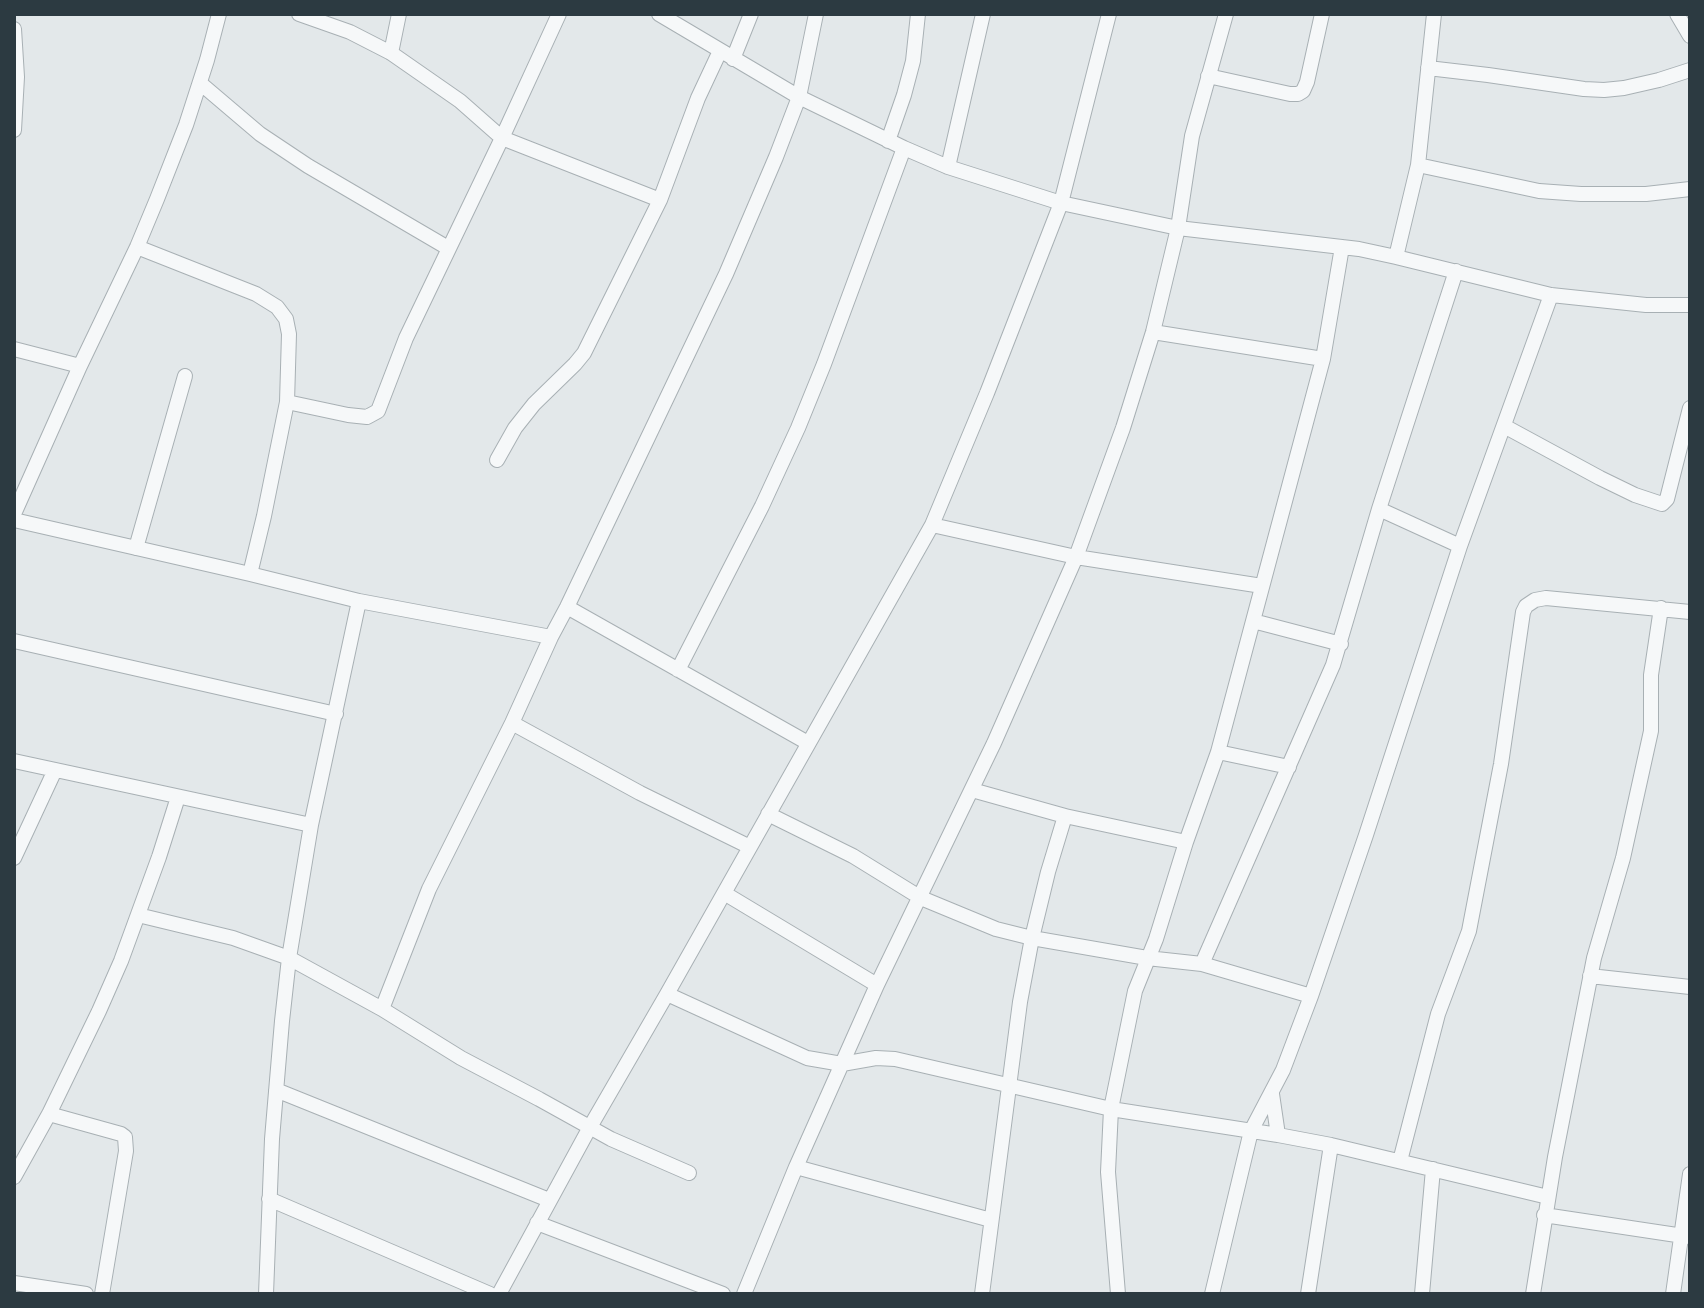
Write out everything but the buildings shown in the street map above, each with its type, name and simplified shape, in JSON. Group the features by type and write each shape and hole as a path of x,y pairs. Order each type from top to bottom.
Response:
{"street":[{"path":"14,514 137,247 182,137 219,14"},
{"path":"299,14 350,32 391,53 460,101 502,138 660,200"},
{"path":"391,53 399,14"},
{"path":"287,402 367,417 378,411 406,338 559,14"},
{"path":"659,14 799,97 888,141 948,167 1061,203 1178,228 1342,247 1396,257 1551,295 1646,305 1690,305"},
{"path":"497,460 515,428 534,404 584,353 673,171 698,98 751,14"},
{"path":"382,1009 429,889 512,723 726,274 799,97 816,14"},
{"path":"888,141 913,61 918,14"},
{"path":"948,167 983,14"},
{"path":"499,1294 590,1127 932,525 1022,307 1061,203 1109,14"},
{"path":"744,1294 796,1167 877,985 972,790 1076,557 1123,428 1153,332 1178,228 1192,136 1226,14"},
{"path":"1208,76 1298,94 1307,82 1322,14"},
{"path":"1396,257 1418,165 1434,14"},
{"path":"1677,14 1690,36"},
{"path":"14,29 14,130"},
{"path":"1428,68 1604,90 1647,83 1690,70"},
{"path":"200,83 260,134 308,166 448,248"},
{"path":"678,670 798,428 904,148"},
{"path":"1418,165 1539,191 1633,194 1690,189"},
{"path":"137,247 256,294 277,307 286,319 289,334 287,402 250,574"},
{"path":"1118,1294 1109,1186 1111,1109 1135,991 1156,939 1218,752 1323,359 1342,247"},
{"path":"1202,964 1341,644 1379,509 1456,271"},
{"path":"1212,1294 1251,1131 1294,1045 1460,546 1551,295"},
{"path":"1153,332 1323,359"},
{"path":"14,349 80,366"},
{"path":"136,548 185,376"},
{"path":"1504,426 1600,478 1662,504 1667,499 1690,408"},
{"path":"1379,509 1460,546"},
{"path":"14,520 359,601 551,637"},
{"path":"932,525 1076,557 1262,586"},
{"path":"1400,1161 1438,1014 1469,931 1501,764 1523,612 1530,603 1546,598 1690,612"},
{"path":"266,1294 276,1090 289,958 311,825 359,601"},
{"path":"567,607 808,743"},
{"path":"1533,1294 1544,1215 1590,976 1623,858 1651,731 1651,675 1661,608"},
{"path":"1253,621 1341,644"},
{"path":"14,641 336,714"},
{"path":"512,723 640,793 750,847"},
{"path":"1218,752 1289,767"},
{"path":"14,761 311,825"},
{"path":"14,858 55,770"},
{"path":"972,790 1065,816 1186,842"},
{"path":"14,1177 49,1114 99,1011 138,915 178,797"},
{"path":"768,814 853,856 921,898 996,929 1147,958 1202,964 1311,996"},
{"path":"982,1294 1020,1002 1032,938 1065,816"},
{"path":"724,893 877,985"},
{"path":"138,915 233,938 289,958 382,1009 461,1058 611,1139 689,1173"},
{"path":"1590,976 1690,987"},
{"path":"667,994 807,1058 842,1064 886,1058 1111,1109 1331,1145 1548,1197"},
{"path":"276,1090 549,1200"},
{"path":"1272,1094 1278,1135"},
{"path":"49,1114 125,1137 126,1151 102,1294"},
{"path":"1308,1294 1331,1145"},
{"path":"796,1167 991,1220"},
{"path":"1422,1294 1433,1169"},
{"path":"1673,1294 1686,1236 1690,1174"},
{"path":"269,1199 490,1294"},
{"path":"1544,1215 1686,1236"},
{"path":"537,1223 723,1294"},
{"path":"14,1283 86,1294"}]}
